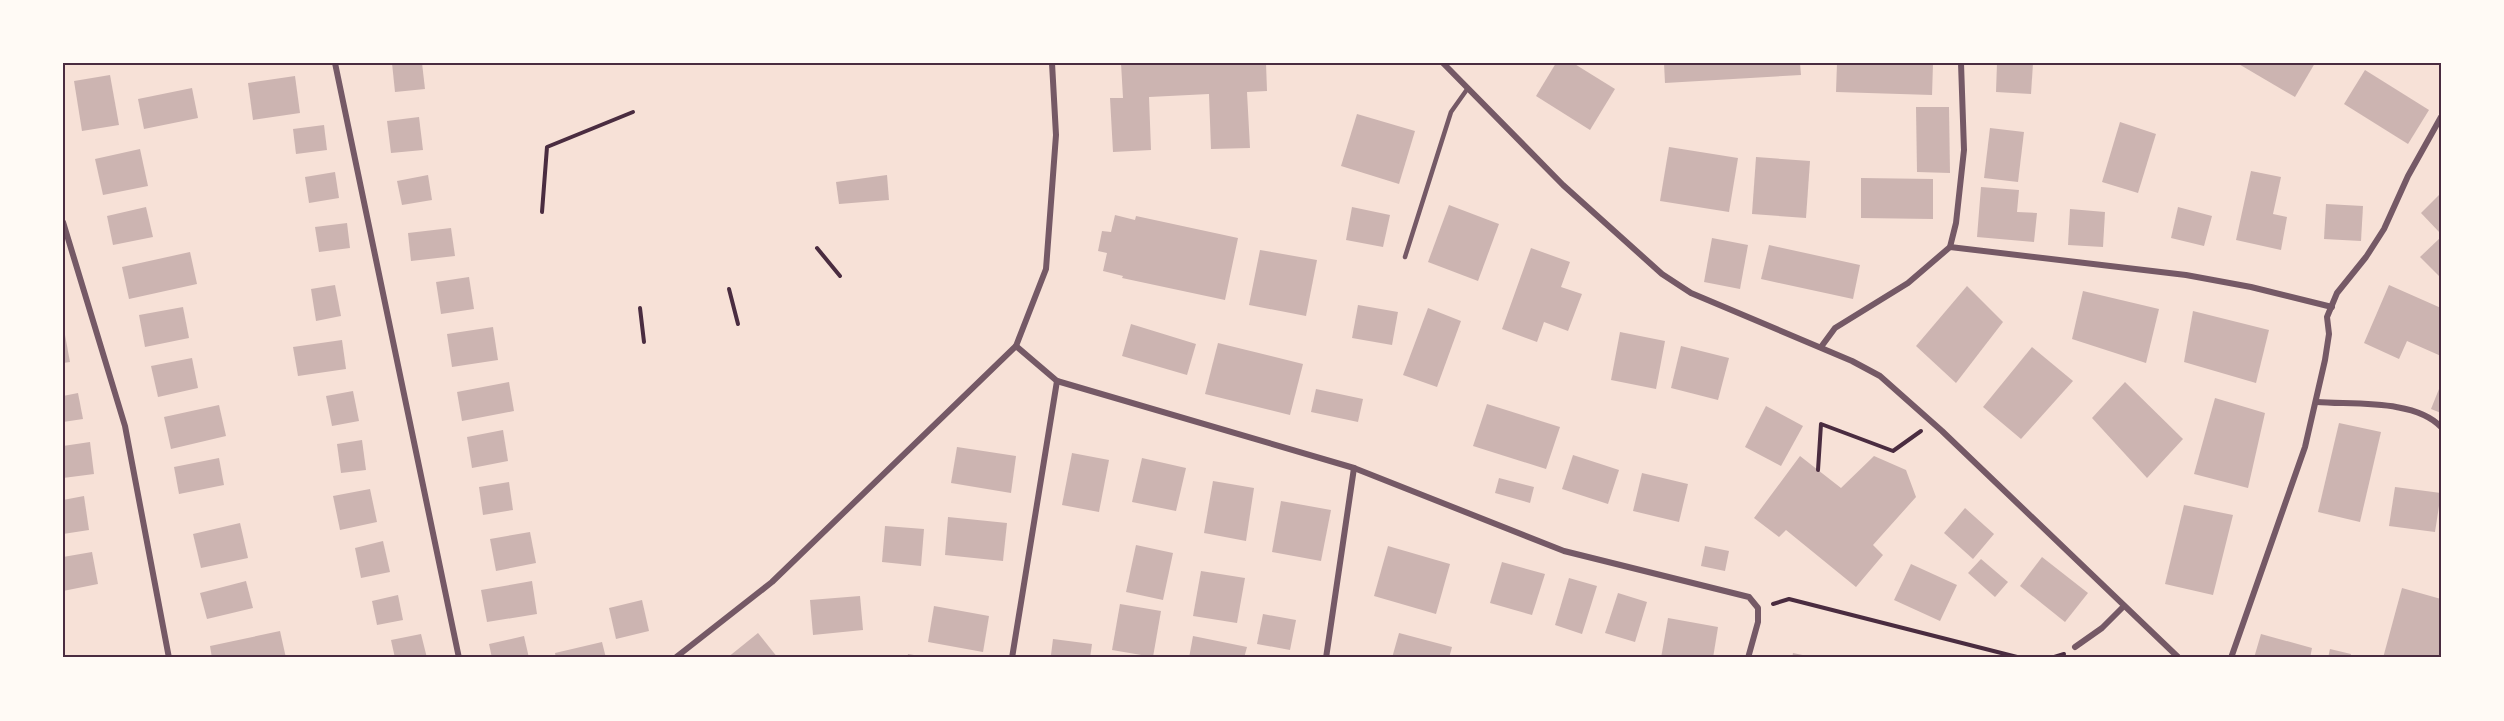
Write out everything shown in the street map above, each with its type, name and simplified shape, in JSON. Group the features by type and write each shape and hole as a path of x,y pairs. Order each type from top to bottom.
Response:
{"street":[{"path":"335,63 459,658"},
{"path":"675,658 772,582 1016,346 1046,268 1056,135 1053,63"},
{"path":"1443,63 1563,185 1662,273 1691,293 1821,347 1880,376 1932,422 2179,658"},
{"path":"1821,347 1835,328 1908,283 1950,247 1956,223 1963,159 1964,112 1961,63"},
{"path":"2231,658 2305,447 2317,402 2329,334 2327,317 2337,293 2366,257 2384,229 2408,176 2441,117"},
{"path":"63,222 125,426 169,658"},
{"path":"1950,247 2186,275 2251,287 2332,307"},
{"path":"1016,346 1057,381 1354,468 1564,551 1749,597 1758,608 1758,622 1748,658"},
{"path":"1012,658 1057,381"},
{"path":"2317,402 2350,405 2383,404 2412,412 2441,427"},
{"path":"1326,658 1354,468"},
{"path":"2075,647 2102,628 2124,606"}],"lane":[{"path":"1405,257 1451,112 1468,88"}],"path":[{"path":"542,212 546,147 633,112"},
{"path":"817,248 840,276"},
{"path":"729,289 738,324"},
{"path":"640,308 644,342"},
{"path":"1818,470 1821,424 1893,452 1932,422"},
{"path":"1758,608 1788,599 2021,658"}],"building":[{"path":"392,63 422,63 425,89 395,92"},
{"path":"1121,63 1266,63 1267,91 1247,92 1250,148 1211,149 1209,94 1149,97 1151,150 1113,152 1110,98 1123,98"},
{"path":"1556,63 1573,63 1615,89 1590,130 1536,96"},
{"path":"1664,63 1800,63 1801,75 1665,83"},
{"path":"1837,63 1933,63 1932,95 1836,92"},
{"path":"1997,63 2033,63 2031,94 1996,92"},
{"path":"2237,63 2315,63 2295,97"},
{"path":"2365,70 2429,110 2408,144 2344,104"},
{"path":"110,75 119,125 82,131 74,81"},
{"path":"295,76 300,113 253,120 248,83"},
{"path":"192,88 198,118 144,129 138,99"},
{"path":"1916,107 1949,107 1950,173 1917,172"},
{"path":"1357,114 1415,131 1399,184 1341,166"},
{"path":"419,117 423,150 391,153 387,121"},
{"path":"2120,122 2156,134 2138,193 2102,182"},
{"path":"324,125 327,150 296,154 293,129"},
{"path":"1990,128 2024,132 2018,182 1984,178"},
{"path":"1669,147 1738,158 1729,212 1660,201"},
{"path":"140,149 148,186 103,195 95,159"},
{"path":"1756,157 1810,161 1806,218 1752,214"},
{"path":"2251,171 2281,177 2273,214 2287,217 2281,250 2236,240"},
{"path":"335,172 339,198 309,203 305,177"},
{"path":"428,175 432,200 402,205 397,181"},
{"path":"887,175 889,200 839,204 836,182"},
{"path":"1861,178 1933,179 1933,219 1861,218"},
{"path":"1981,187 2019,190 2017,212 2037,213 2034,242 1977,237"},
{"path":"2441,193 2441,234 2421,213"},
{"path":"2326,204 2363,206 2361,241 2324,239"},
{"path":"1449,205 1499,224 1478,281 1428,262"},
{"path":"146,207 153,237 113,245 107,216"},
{"path":"1352,207 1390,215 1383,247 1346,240"},
{"path":"2178,207 2212,216 2204,246 2171,238"},
{"path":"2070,209 2105,212 2103,247 2068,245"},
{"path":"1115,215 1135,220 1136,216 1238,238 1225,300 1122,278 1123,276 1103,271 1107,253 1098,251 1102,231 1111,232"},
{"path":"347,223 350,248 319,252 315,227"},
{"path":"451,228 455,256 411,261 408,233"},
{"path":"2441,237 2441,278 2420,257"},
{"path":"1712,238 1748,245 1740,289 1704,282"},
{"path":"1769,245 1860,265 1853,299 1761,279"},
{"path":"1531,248 1570,262 1561,287 1582,294 1568,331 1544,322 1537,342 1502,329"},
{"path":"1260,250 1317,260 1306,316 1249,305"},
{"path":"190,252 197,284 129,299 122,267"},
{"path":"469,277 474,309 441,314 436,282"},
{"path":"335,285 341,316 316,321 311,289"},
{"path":"2389,285 2441,308 2441,356 2407,341 2399,359 2364,343"},
{"path":"1967,286 2003,322 1956,383 1916,346"},
{"path":"2083,291 2159,309 2146,363 2072,339"},
{"path":"1358,305 1398,312 1392,345 1352,338"},
{"path":"183,307 189,338 145,347 139,315"},
{"path":"1428,308 1461,321 1437,387 1403,375"},
{"path":"2193,311 2269,330 2256,383 2184,362"},
{"path":"1131,324 1196,344 1187,375 1122,356"},
{"path":"493,327 498,360 452,367 447,334"},
{"path":"1620,332 1665,341 1656,389 1611,380"},
{"path":"63,335 65,335 70,362 63,363"},
{"path":"342,340 346,369 298,376 293,347"},
{"path":"1218,343 1303,364 1290,415 1205,394"},
{"path":"1681,346 1729,358 1718,400 1671,388"},
{"path":"2032,347 2073,381 2021,439 1983,407"},
{"path":"192,358 198,388 158,397 151,366"},
{"path":"509,382 514,411 462,421 457,392"},
{"path":"2125,382 2183,439 2147,478 2092,418"},
{"path":"2441,384 2441,413 2431,409"},
{"path":"1316,389 1363,399 1358,422 1311,412"},
{"path":"353,391 359,421 332,426 326,396"},
{"path":"78,393 83,419 63,422 63,396"},
{"path":"2215,398 2265,413 2248,488 2194,474"},
{"path":"1487,404 1560,427 1546,469 1473,446"},
{"path":"219,405 226,436 171,449 164,417"},
{"path":"1766,406 1803,426 1781,466 1745,447"},
{"path":"2339,423 2381,432 2360,522 2318,512"},
{"path":"503,430 508,461 472,468 467,437"},
{"path":"362,440 366,470 341,473 337,444"},
{"path":"90,442 94,474 63,478 63,446"},
{"path":"957,447 1016,456 1011,493 951,483"},
{"path":"1072,453 1109,460 1099,512 1062,505"},
{"path":"1573,455 1619,470 1608,504 1562,489"},
{"path":"1800,456 1841,488 1874,456 1906,470 1916,497 1873,545 1883,555 1856,587 1786,530 1779,537 1754,518"},
{"path":"219,458 224,485 179,494 174,467"},
{"path":"1142,458 1186,468 1176,511 1132,502"},
{"path":"1642,473 1688,484 1679,522 1633,511"},
{"path":"1499,478 1534,487 1530,503 1495,493"},
{"path":"1213,481 1254,488 1246,541 1204,533"},
{"path":"509,482 513,510 483,515 479,487"},
{"path":"2395,487 2441,493 2435,532 2389,526"},
{"path":"370,489 377,522 340,530 333,496"},
{"path":"84,496 89,530 63,534 63,500"},
{"path":"1281,501 1331,510 1321,561 1272,552"},
{"path":"2184,505 2233,515 2213,595 2165,584"},
{"path":"1965,508 1994,534 1973,559 1944,533"},
{"path":"948,517 1007,523 1003,561 945,555"},
{"path":"240,523 248,558 201,568 193,534"},
{"path":"885,526 924,529 921,566 882,562"},
{"path":"530,532 536,563 496,571 490,539"},
{"path":"383,541 390,572 361,578 355,548"},
{"path":"1136,545 1173,553 1163,600 1126,592"},
{"path":"1388,546 1450,564 1436,614 1374,596"},
{"path":"1705,546 1729,551 1725,571 1701,566"},
{"path":"92,552 98,584 63,591 63,557"},
{"path":"2042,557 2088,593 2065,622 2020,586"},
{"path":"1981,559 2008,582 1995,597 1968,573"},
{"path":"1502,562 1545,574 1532,615 1490,603"},
{"path":"1911,564 1957,585 1940,621 1894,600"},
{"path":"1201,571 1245,578 1237,623 1193,616"},
{"path":"1569,578 1597,586 1582,634 1555,625"},
{"path":"246,581 253,608 207,619 200,593"},
{"path":"532,581 537,614 487,622 481,590"},
{"path":"2402,588 2441,599 2441,658 2383,658"},
{"path":"1618,593 1647,602 1635,642 1605,633"},
{"path":"398,595 403,620 377,625 372,601"},
{"path":"860,596 863,630 813,635 810,600"},
{"path":"642,600 649,631 616,639 609,608"},
{"path":"1120,604 1161,611 1153,657 1112,650"},
{"path":"934,606 989,616 983,652 928,642"},
{"path":"1263,614 1296,620 1290,650 1257,644"},
{"path":"1668,618 1718,627 1713,658 1661,658"},
{"path":"280,631 286,658 212,658 210,646"},
{"path":"758,633 778,658 727,658"},
{"path":"1399,633 1452,647 1449,658 1392,658"},
{"path":"421,634 427,658 395,658 391,640"},
{"path":"2261,634 2312,648 2310,658 2254,658"},
{"path":"524,636 529,658 492,658 489,644"},
{"path":"1193,636 1247,647 1244,658 1189,658"},
{"path":"1053,639 1092,644 1090,658 1051,655"},
{"path":"602,642 606,658 556,658 555,653"},
{"path":"2330,649 2351,654 2350,658 2328,658"},
{"path":"1793,653 1812,657 1812,658 1792,658"},
{"path":"908,654 926,657 926,658 907,658"}]}
